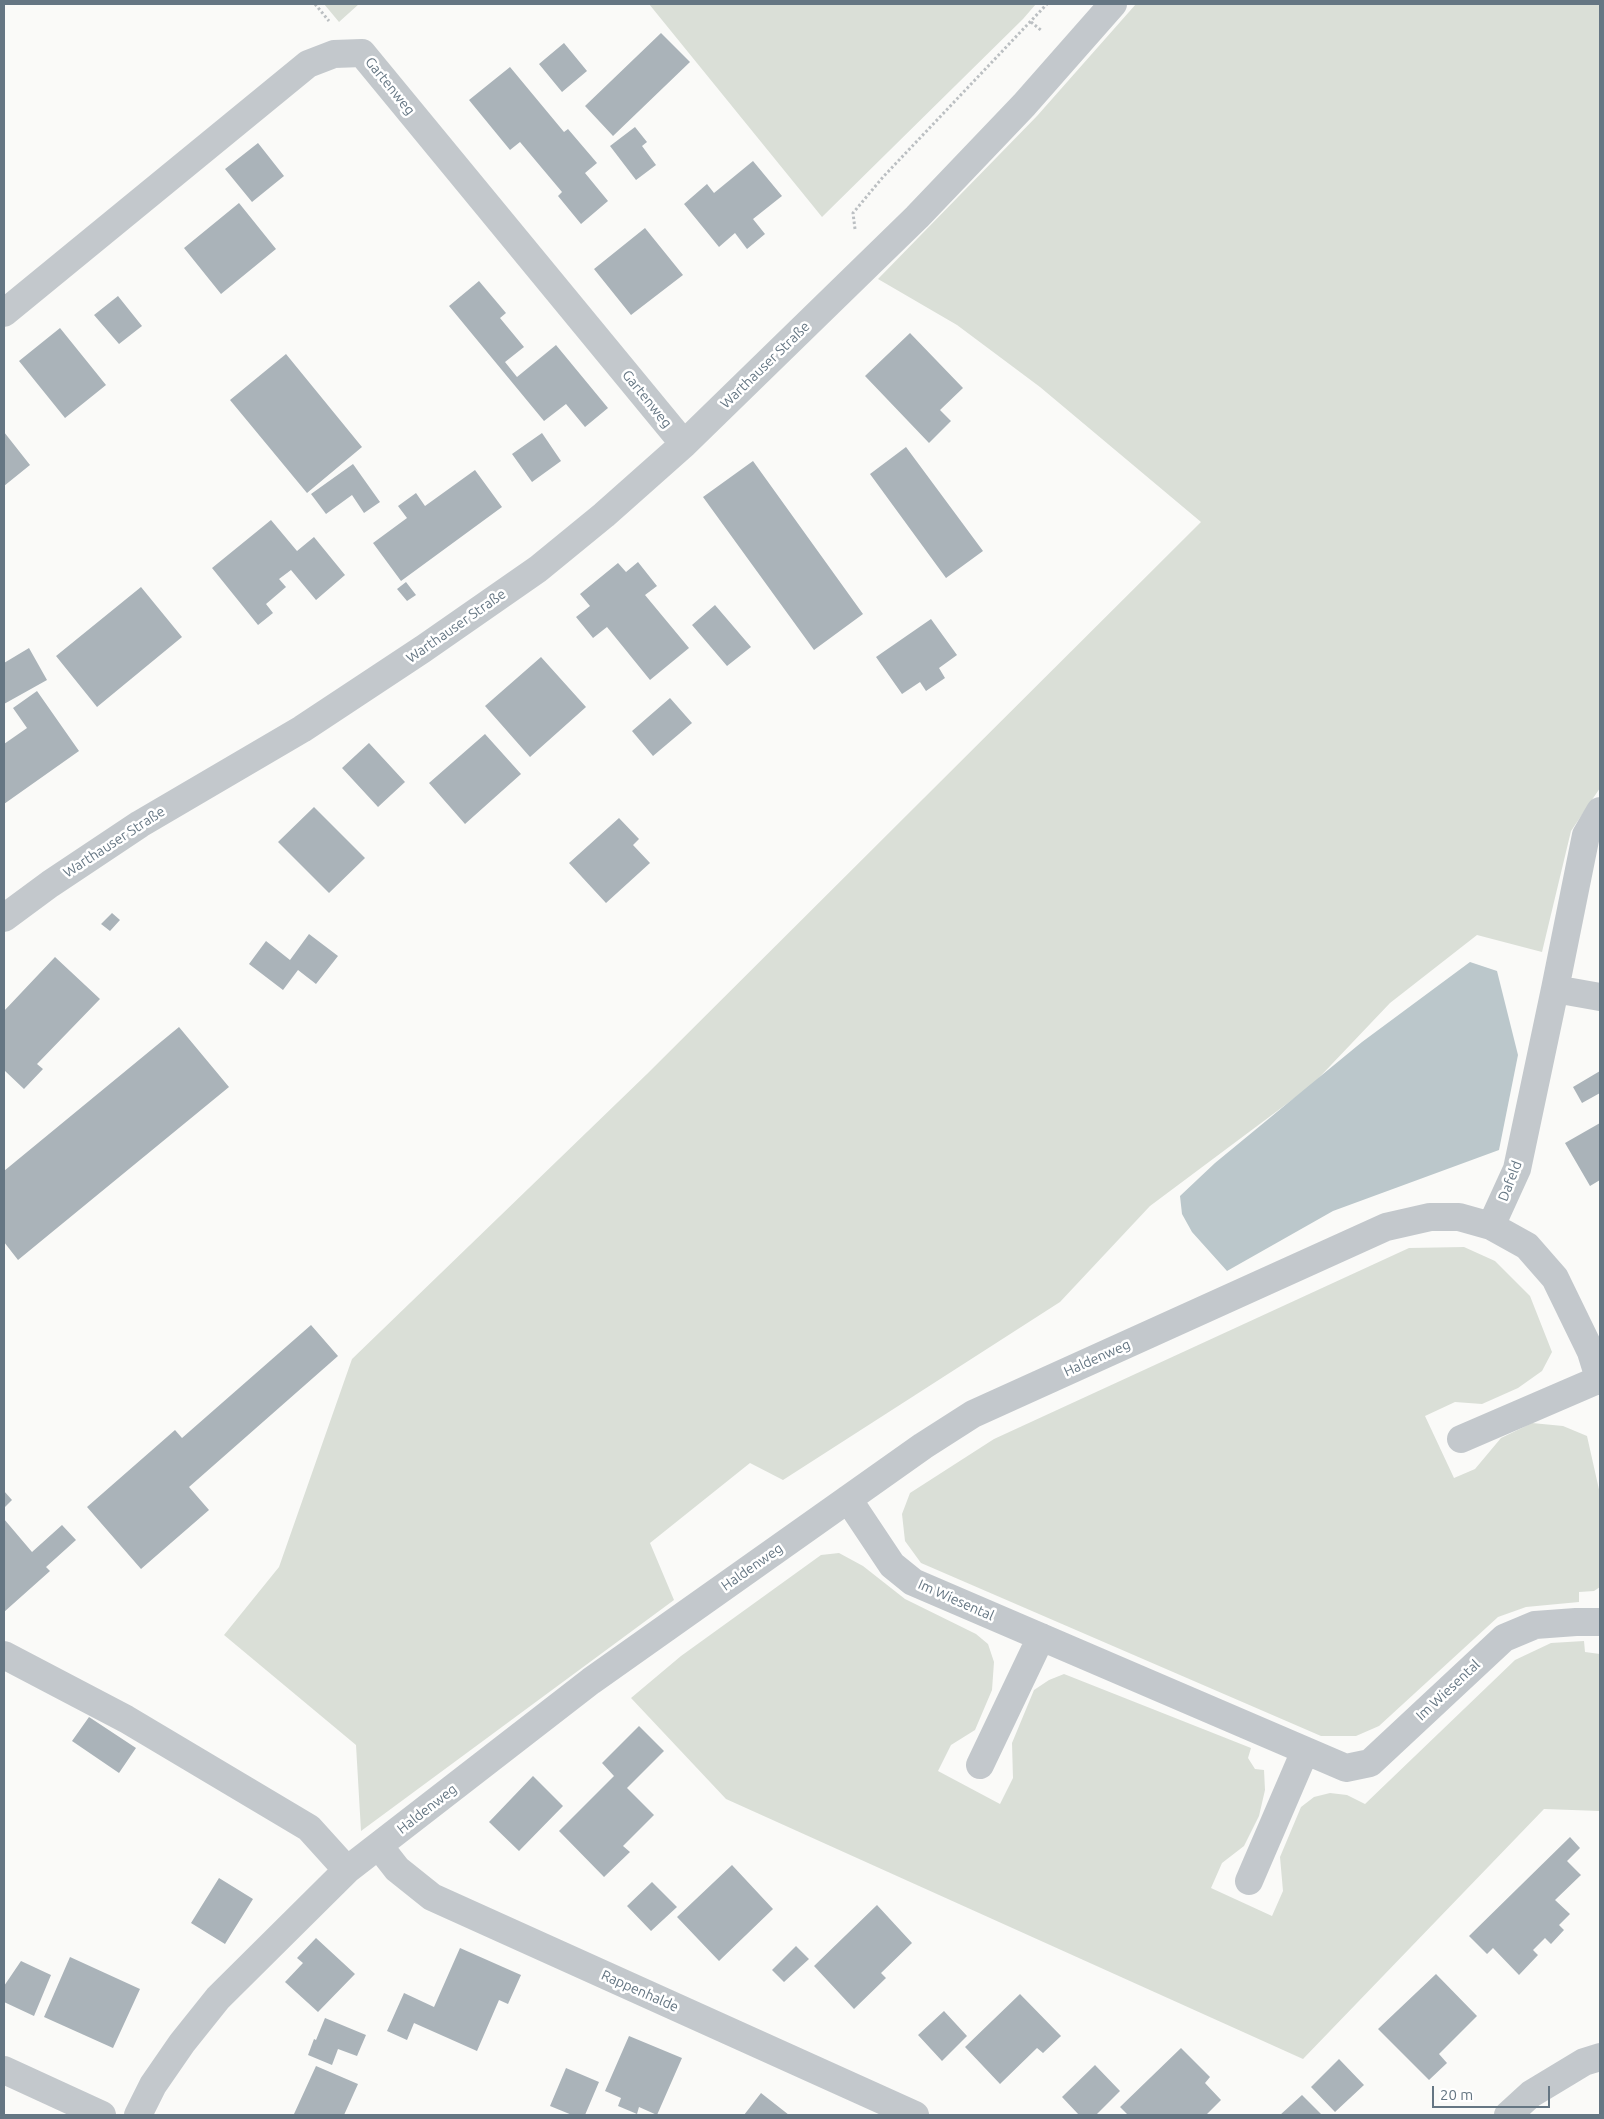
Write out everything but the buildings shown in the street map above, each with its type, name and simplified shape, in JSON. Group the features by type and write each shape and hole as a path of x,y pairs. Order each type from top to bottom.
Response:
{"street":[{"name":"Warthauser Straße","path":"4,918 50,884 140,824 302,729 432,644 538,569 604,515 684,444 862,272 1024,105 1113,4"},
{"name":"Gartenweg","path":"4,313 308,64 334,54 362,53 684,444"},
{"name":"Dafeld","path":"1490,1226 1517,1169 1586,835 1600,812"},
{"path":"1555,989 1600,997"},
{"name":"Haldenweg","path":"138,2115 157,2078 218,1998 347,1870 591,1681 923,1446 974,1414 1386,1227 1430,1217 1459,1217 1490,1226"},
{"path":"1460,1439 1600,1380 1591,1352 1555,1278 1527,1246 1490,1226"},
{"name":"Im Wiesental","path":"848,1499 892,1565 913,1582 1346,1768 1370,1763 1504,1638 1535,1625 1600,1622"},
{"path":"980,1765 1042,1637"},
{"path":"4,1655 126,1718 309,1828 347,1870"},
{"path":"1249,1881 1305,1751"},
{"name":"Rappenhalde","path":"379,1846 397,1869 432,1897 915,2115"},
{"path":"1508,2115 1531,2094 1584,2062 1600,2057"},
{"path":"4,2070 93,2113"}],"path":[{"path":"862,272 853,213 883,177 1046,4"}],"shaded area":[{"path":"324,4 359,4 339,22"},
{"path":"649,4 1036,4 822,217"},
{"path":"1136,4 1600,4 1600,788 1571,831 1542,952 1477,935 1390,1003 1312,1085 1150,1206 1060,1302 783,1480 750,1463 650,1543 674,1600 361,1831 356,1745 224,1635 279,1567 352,1359 647,1074 1201,522 1040,387 957,325 878,279 1037,116"},
{"path":"1470,962 1497,971 1518,1055 1499,1150 1333,1211 1227,1271 1192,1232 1182,1214 1180,1196 1215,1163 1362,1042"},
{"path":"1464,1247 1495,1261 1530,1296 1552,1352 1542,1371 1518,1388 1482,1404 1455,1402 1425,1416 1454,1478 1475,1469 1501,1438 1532,1423 1563,1426 1587,1436 1600,1494 1600,1587 1594,1591 1579,1592 1579,1602 1526,1607 1498,1617 1379,1726 1356,1736 1321,1736 921,1563 905,1541 902,1514 910,1493 994,1439 1409,1248"},
{"path":"839,1553 863,1566 905,1599 976,1634 988,1644 994,1662 992,1690 975,1730 951,1745 938,1771 1000,1804 1013,1778 1012,1743 1034,1690 1049,1680 1064,1674 1251,1748 1248,1758 1255,1769 1264,1770 1265,1790 1259,1816 1244,1846 1222,1863 1211,1888 1272,1916 1283,1891 1280,1857 1301,1807 1314,1797 1330,1793 1347,1795 1365,1804 1515,1660 1551,1643 1584,1641 1585,1652 1600,1654 1600,1811 1544,1809 1303,2059 726,1799 631,1698 681,1656 821,1555"}]}
